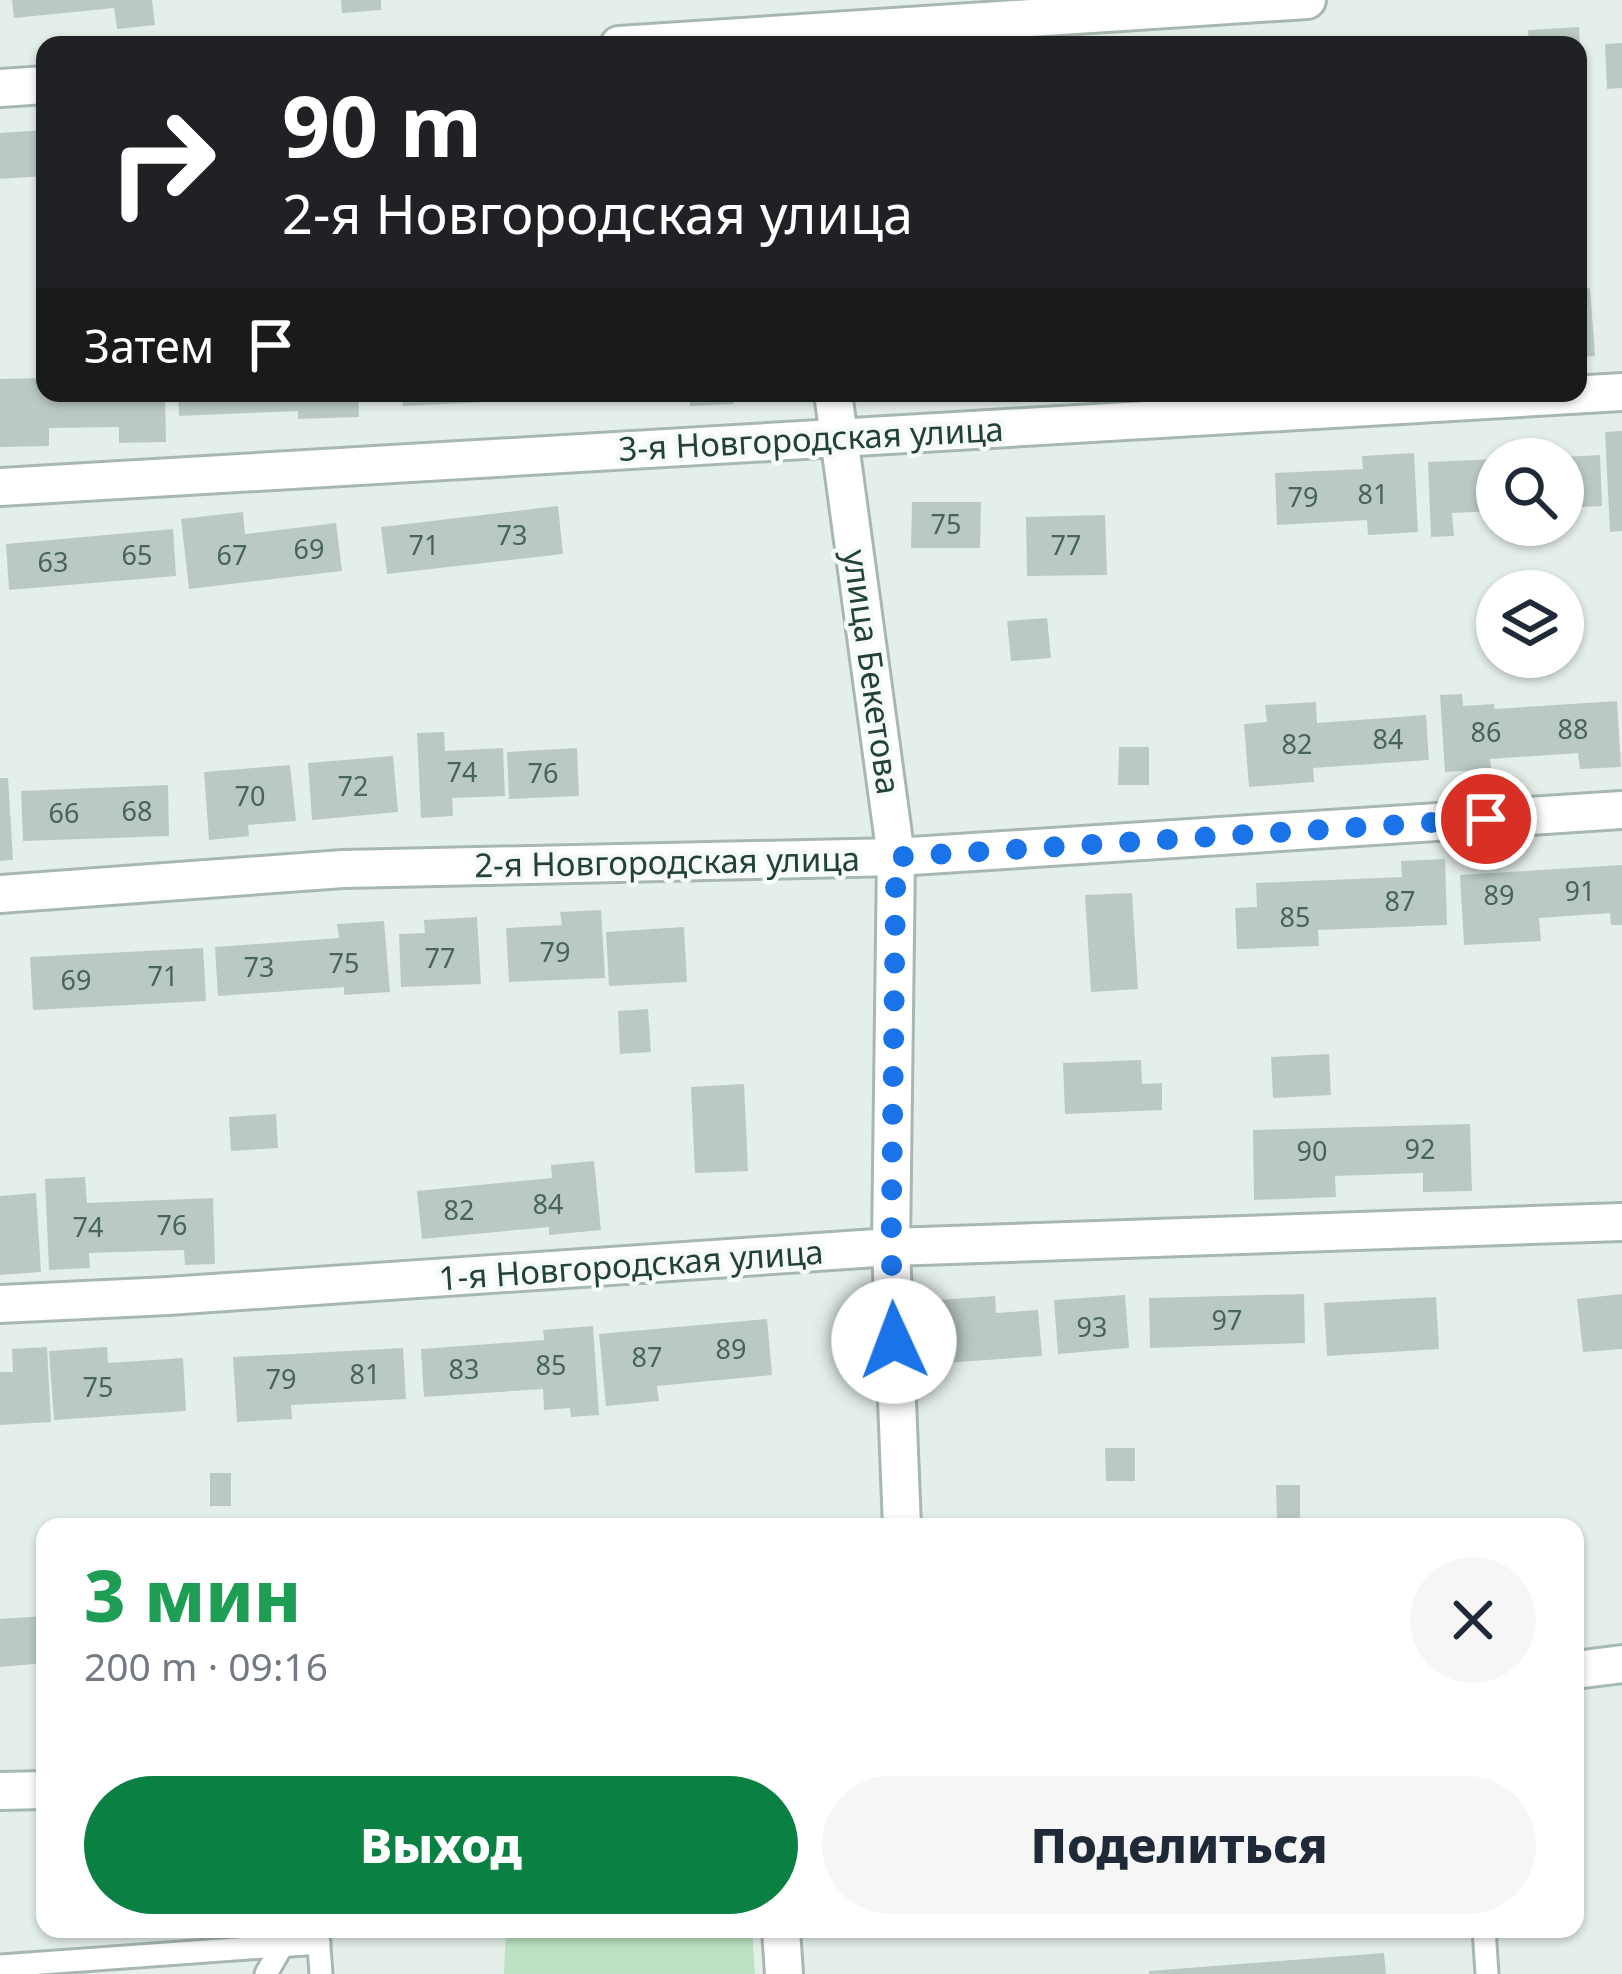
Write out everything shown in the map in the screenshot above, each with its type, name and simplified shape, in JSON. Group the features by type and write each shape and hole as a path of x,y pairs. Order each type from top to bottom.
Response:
{"street":[{"path":"693,36 774,26 1307,0"},
{"path":"0,88 36,86"},
{"name":"3-я Новгородская улица","path":"1587,394 1622,392"},
{"name":"улица Бекетова","path":"834,402 896,857 891,1247 902,1518"},
{"name":"3-я Новгородская улица","path":"0,487 1448,402"},
{"name":"2-я Новгородская улица","path":"0,894 343,869 896,857 1622,810"},
{"name":"1-я Новгородская улица","path":"0,1304 891,1247 1622,1222"},
{"path":"1584,1669 1622,1664"},
{"path":"0,1791 36,1790"},
{"path":"782,1938 784,1974"}],"lane":[{"path":"0,1966 282,1946 311,1938"},
{"path":"318,1938 321,1974"},
{"path":"1485,1938 1487,1974"},
{"path":"266,1974 282,1946"}],"green space":[{"path":"506,1938 753,1938 755,1974 504,1974"}],"building":[{"path":"12,0 152,0 155,25 117,29 114,8 14,18"},
{"path":"341,0 381,0 381,10 342,13"},
{"path":"1579,27 1580,36 1528,36 1528,30"},
{"path":"1622,43 1622,88 1607,89 1605,44"},
{"path":"36,131 36,177 0,179 0,133"},
{"path":"1590,288 1595,356 1587,356"},
{"path":"36,378 36,402 165,402 166,442 119,443 119,427 49,428 49,446 0,447 0,379"},
{"path":"178,402 358,402 359,417 298,419 298,411 179,416"},
{"path":"403,402 485,402 403,406"},
{"path":"690,402 734,402 734,404 690,406"},
{"path":"1622,431 1622,531 1610,532 1605,432"},
{"path":"1414,453 1418,532 1368,535 1367,520 1277,525 1275,473 1363,469 1362,456"},
{"path":"1600,455 1602,506 1584,507 1584,456"},
{"path":"1476,460 1476,512 1452,513 1454,536 1431,537 1428,462"},
{"path":"912,502 981,502 980,548 911,548"},
{"path":"558,506 563,554 387,574 381,527"},
{"path":"243,512 245,534 336,523 342,571 189,589 181,519"},
{"path":"1105,515 1107,575 1027,576 1026,517"},
{"path":"173,529 176,576 9,590 6,544"},
{"path":"1047,618 1051,658 1011,661 1007,621"},
{"path":"1462,694 1463,706 1494,704 1495,709 1617,701 1621,767 1580,769 1578,753 1490,759 1491,769 1445,772 1440,695"},
{"path":"1316,702 1317,723 1426,715 1429,760 1313,768 1314,782 1249,787 1244,724 1267,722 1265,705"},
{"path":"444,732 445,751 503,748 505,796 452,798 453,816 421,818 417,733"},
{"path":"1119,747 1149,747 1149,785 1118,785"},
{"path":"577,748 579,796 509,799 507,752"},
{"path":"393,756 398,812 312,820 308,763"},
{"path":"290,765 296,821 248,825 249,836 209,840 204,772"},
{"path":"0,778 8,778 13,860 0,861"},
{"path":"168,785 169,836 23,841 21,791"},
{"path":"1445,859 1447,925 1318,930 1319,946 1237,949 1235,908 1257,907 1256,883 1402,877 1401,861"},
{"path":"1622,865 1622,925 1611,925 1610,913 1539,918 1541,941 1464,945 1460,875"},
{"path":"1132,893 1138,989 1091,992 1085,895"},
{"path":"601,910 605,978 509,982 506,928 562,925 560,912"},
{"path":"477,917 481,984 401,987 399,934 425,933 424,920"},
{"path":"384,921 390,992 344,995 344,987 218,996 215,947 339,938 337,924"},
{"path":"684,927 687,982 609,986 606,932"},
{"path":"203,948 206,1001 33,1010 30,957"},
{"path":"648,1009 651,1052 620,1054 618,1011"},
{"path":"1329,1054 1331,1095 1273,1098 1271,1057"},
{"path":"1141,1060 1142,1084 1162,1083 1162,1110 1065,1114 1063,1063"},
{"path":"744,1084 748,1171 695,1173 691,1087"},
{"path":"276,1114 278,1148 231,1151 229,1117"},
{"path":"1470,1124 1472,1191 1423,1192 1423,1173 1335,1176 1336,1197 1254,1200 1253,1130"},
{"path":"594,1161 601,1230 549,1235 549,1227 422,1239 417,1191 552,1178 551,1165"},
{"path":"85,1177 87,1203 213,1198 215,1264 185,1265 184,1250 89,1253 90,1268 49,1270 45,1179"},
{"path":"36,1193 41,1272 0,1275 0,1196"},
{"path":"1304,1294 1305,1343 1150,1348 1149,1298"},
{"path":"1622,1294 1622,1349 1583,1352 1577,1299"},
{"path":"1125,1295 1129,1348 1058,1354 1054,1300"},
{"path":"995,1296 996,1313 1038,1310 1042,1356 930,1364 925,1301"},
{"path":"1436,1297 1439,1349 1327,1356 1324,1303"},
{"path":"767,1319 772,1375 657,1386 659,1401 606,1406 599,1334"},
{"path":"593,1326 599,1415 571,1417 570,1408 544,1410 543,1389 424,1397 421,1349 544,1340 543,1330"},
{"path":"47,1347 51,1422 0,1425 0,1372 13,1372 12,1349"},
{"path":"107,1347 108,1363 183,1358 186,1411 54,1420 49,1351"},
{"path":"403,1348 406,1399 291,1405 292,1419 237,1422 233,1357"},
{"path":"1105,1448 1135,1448 1135,1481 1106,1481"},
{"path":"210,1473 231,1473 231,1506 210,1506"},
{"path":"1276,1485 1300,1485 1300,1518 1277,1518"},
{"path":"36,1617 36,1664 0,1667 0,1619"},
{"path":"1384,1953 1386,1974 1149,1974 1149,1971"}],"route":[{"path":"894,1341 896,857 1486,819"}]}
